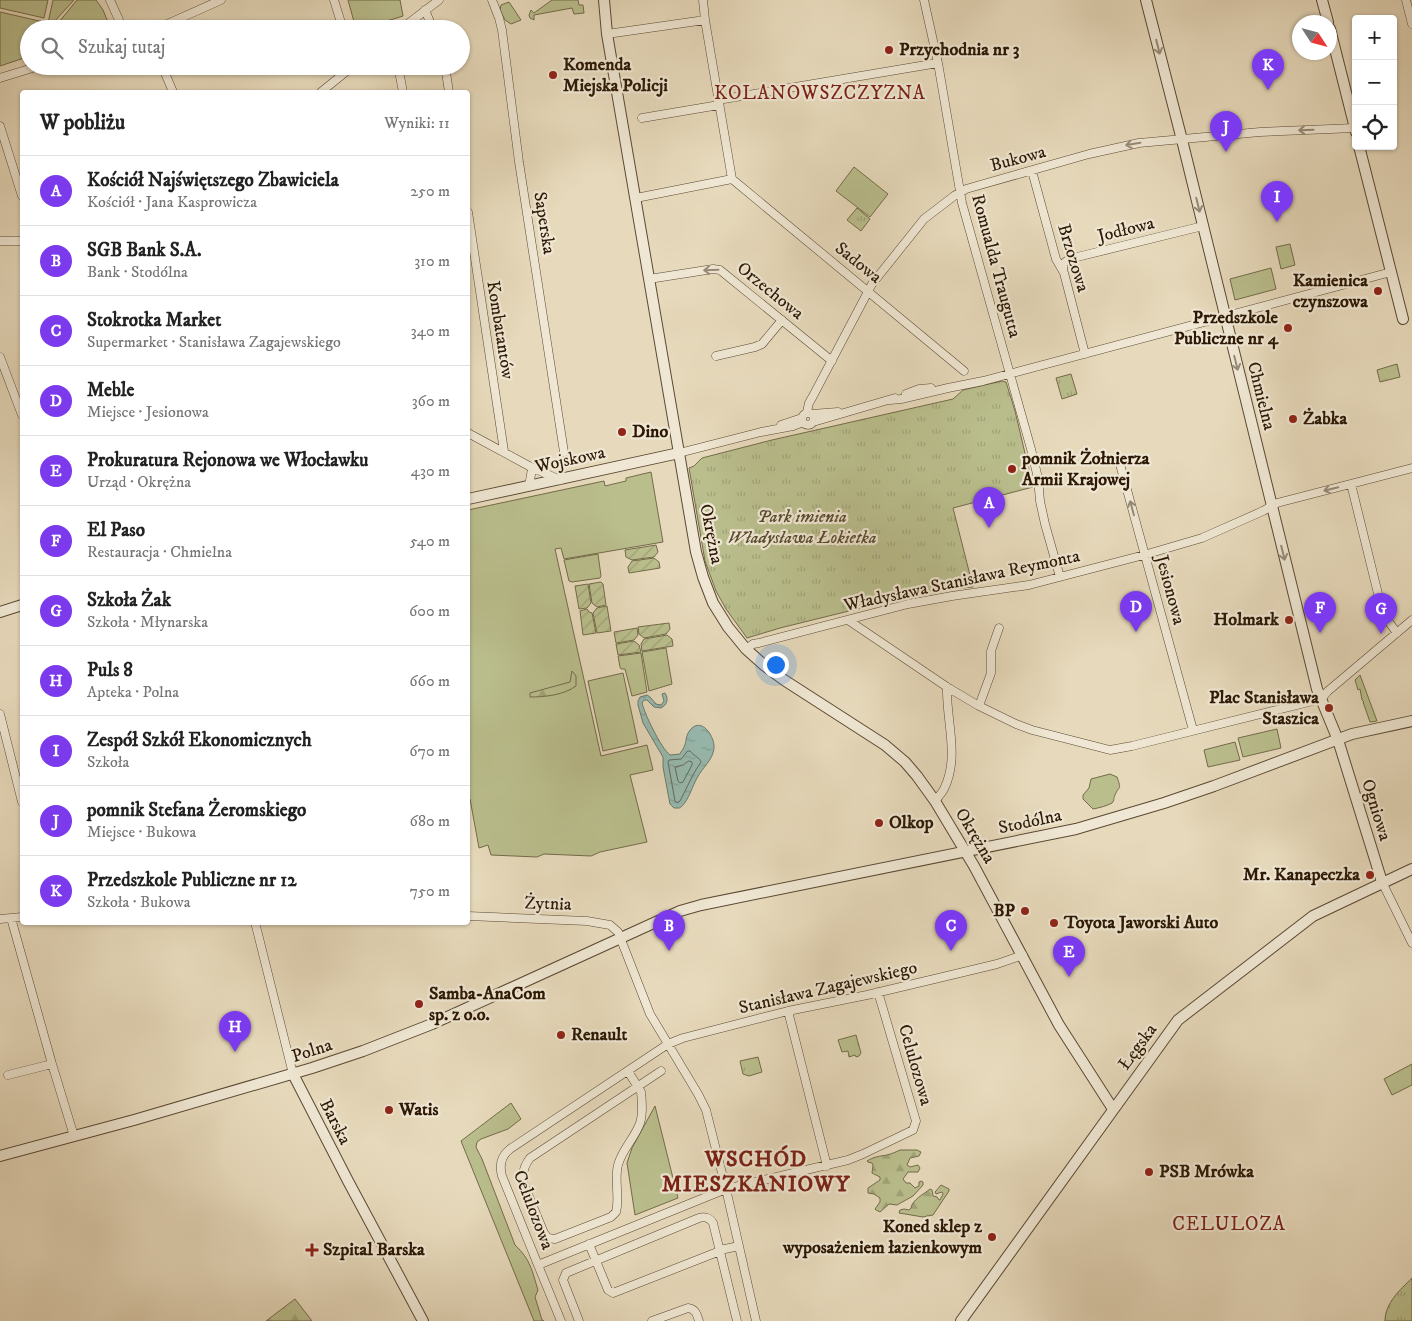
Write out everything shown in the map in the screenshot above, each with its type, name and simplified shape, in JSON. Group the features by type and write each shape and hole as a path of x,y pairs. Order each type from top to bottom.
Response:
{"street":[{"path":"110,0 119,20"},
{"path":"176,20 221,0"},
{"path":"334,0 340,20"},
{"path":"412,20 439,0"},
{"name":"Saperska","path":"492,0 502,30 518,153 564,452"},
{"name":"Okrężna","path":"604,0 607,34 696,552 713,603 722,619 746,649 778,676 885,745 910,768 935,801 966,852 1060,1025 1113,1108"},
{"path":"636,198 732,180 703,0"},
{"name":"Romualda Traugutta","path":"924,0 938,63 960,192 1038,478 1044,524 1060,577"},
{"name":"Chmielna","path":"1146,0 1317,689 1338,740"},
{"path":"1406,0 1412,24"},
{"path":"1323,2 1326,15"},
{"path":"425,10 429,20"},
{"path":"607,34 705,20"},
{"path":"1337,57 1352,118"},
{"path":"642,118 719,102 938,63"},
{"path":"0,78 20,72"},
{"path":"166,75 172,90"},
{"path":"323,90 342,75"},
{"path":"400,75 403,90"},
{"path":"447,75 450,90"},
{"path":"0,126 20,190"},
{"name":"Bukowa","path":"808,418 813,396 872,284 918,225 929,214 960,192 974,186 1139,143 1260,132 1352,130"},
{"path":"1360,150 1403,319"},
{"name":"Brzozowa","path":"1032,171 1056,260 1063,270 1085,354"},
{"name":"Sadowa","path":"732,180 964,371"},
{"name":"Kombatantów","path":"470,225 504,451"},
{"name":"Jodłowa","path":"1063,270 1064,263 1069,259 1203,226"},
{"path":"0,241 20,241"},
{"name":"Orzechowa","path":"650,279 714,269 720,270 832,361"},
{"path":"679,452 793,426 808,418 845,412 890,400 973,384 1391,272"},
{"path":"716,356 762,344 782,320"},
{"path":"0,358 20,410"},
{"path":"470,433 560,480"},
{"name":"Wojskowa","path":"470,499 679,452"},
{"name":"Jesionowa","path":"1118,457 1193,730"},
{"path":"530,466 532,469 530,486"},
{"name":"Władysława Stanisława Reymonta","path":"746,649 753,644 921,601 1029,585 1144,555 1202,538 1277,503 1412,468"},
{"path":"1351,484 1383,614 1397,633"},
{"path":"0,612 20,606"},
{"path":"848,620 947,687 979,706 1024,728 1110,750 1321,699 1412,620"},
{"path":"979,706 991,673 991,651 999,628"},
{"path":"935,801 944,789 952,759 947,687"},
{"path":"0,714 20,794"},
{"name":"Stodólna","path":"621,938 680,911 696,906 1076,829 1155,806 1214,786 1352,734 1412,722"},
{"name":"Ogniowa","path":"1338,740 1382,882 1412,943"},
{"name":"Łęgska","path":"961,1321 1174,1024 1183,1015 1313,916 1412,869"},
{"name":"Żytnia","path":"470,916 588,921 610,926 615,929 621,938"},
{"path":"0,919 20,917"},
{"path":"11,918 74,1136"},
{"name":"Barska","path":"256,925 293,1074 348,1182 423,1321"},
{"path":"621,938 644,1001 706,1110 756,1321"},
{"name":"Polna","path":"0,1156 142,1118 293,1074 364,1051 406,1035 621,938"},
{"name":"Stanisława Zagajewskiego","path":"668,1044 683,1038 788,1011 996,964 1023,955"},
{"name":"Celulozowa","path":"617,1223 726,1189 827,1166 863,1154 911,1131 916,1121 878,992"},
{"path":"788,1011 827,1166"},
{"name":"Celulozowa","path":"561,1321 500,1170 501,1161 510,1149 668,1044"},
{"path":"8,1075 52,1064"},
{"path":"617,1223 616,1173 618,1163 641,1120 642,1094 628,1071"},
{"path":"617,1223 552,1239 548,1238 545,1236 522,1180 522,1174 528,1160 661,1071"},
{"path":"580,1321 563,1280 564,1275 568,1271 702,1217 708,1218 713,1223 737,1321"},
{"path":"522,1224 538,1218"},
{"path":"538,1265 589,1244 617,1223"},
{"path":"589,1244 608,1290 611,1293 720,1251 739,1246"},
{"path":"652,1321 688,1308 692,1308 696,1312 699,1321"}],"green space":[{"path":"0,0 48,0 44,18 0,8"},
{"path":"53,0 74,0 56,20 49,20"},
{"path":"77,0 96,0 107,20 61,20"},
{"path":"348,0 400,0 403,16 390,20 354,20"},
{"path":"552,0 578,0 579,5 583,5 584,13 574,14 572,8 534,15 534,20 530,18 531,10 534,13"},
{"path":"509,2 521,20 511,24 505,20 500,10 501,5"},
{"path":"0,12 35,20 20,20 20,59 0,66"},
{"path":"854,167 888,194 870,217 836,191"},
{"path":"857,208 870,219 861,231 847,220"},
{"path":"1290,244 1295,265 1281,269 1276,247"},
{"path":"1271,268 1276,289 1235,300 1230,279"},
{"path":"1397,364 1400,377 1380,382 1377,370"},
{"path":"1071,374 1077,394 1062,399 1056,378"},
{"name":"Park imienia Władysława Łokietka","path":"1002,381 1006,382 1015,411 1033,487 953,508 973,587 930,591 747,638 726,609 716,591 705,561 689,468 702,458 772,440 953,399 963,390"},
{"path":"651,472 663,542 564,559 561,548 555,549 601,756 647,745 653,770 630,775 647,842 600,852 591,856 544,854 537,857 491,855 488,845 479,848 470,799 470,510 604,481 605,486 626,481 626,478"},
{"path":"656,545 658,552 654,557 632,560 626,557 625,550"},
{"path":"598,554 600,578 569,581 564,560"},
{"path":"654,558 659,562 660,568 629,573 628,567 632,561"},
{"path":"601,582 603,584 606,605 597,607 592,603 589,584"},
{"path":"588,584 591,603 587,608 579,609 575,586"},
{"path":"607,606 611,631 597,633 593,613 597,608"},
{"path":"587,609 592,613 596,633 583,635 580,611"},
{"path":"669,623 670,629 666,634 644,638 639,634 638,627"},
{"path":"637,628 638,635 634,640 616,643 614,632"},
{"path":"667,635 672,639 673,646 642,651 641,644 644,639"},
{"path":"634,641 639,645 641,652 618,655 616,644"},
{"path":"666,648 672,684 649,691 642,652"},
{"path":"641,653 647,692 632,696 625,669 621,669 618,656"},
{"path":"572,671 576,676 576,686 566,692 554,695 530,697 530,693 570,682"},
{"path":"623,673 638,743 603,751 588,681"},
{"path":"1360,675 1377,721 1370,722 1360,689 1358,690 1355,680"},
{"path":"1277,729 1281,748 1243,757 1238,738"},
{"path":"1235,742 1240,760 1208,767 1204,750"},
{"path":"1110,774 1117,777 1120,786 1113,801 1108,805 1093,809 1083,799 1083,795 1089,788 1091,779"},
{"path":"856,1035 861,1053 856,1057 855,1055 849,1057 848,1051 842,1052 838,1040"},
{"path":"758,1057 762,1072 749,1076 743,1074 740,1061"},
{"path":"1412,1064 1412,1085 1392,1095 1384,1079"},
{"path":"511,1103 521,1119 508,1129 481,1139 477,1142 476,1147 515,1245 530,1266 538,1290 535,1297 542,1320 544,1321 534,1321 461,1141"},
{"path":"655,1106 678,1198 635,1215 627,1163 632,1148"},
{"path":"900,1150 917,1150 921,1152 919,1156 910,1158 907,1165 910,1167 918,1165 920,1168 918,1172 908,1172 903,1179 915,1188 919,1186 921,1181 923,1185 913,1196 897,1205 889,1204 880,1212 875,1209 880,1202 880,1198 868,1193 868,1188 880,1180 880,1177 872,1173 873,1165 867,1161"},
{"path":"941,1185 949,1189 949,1191 933,1215 923,1217 899,1213 900,1210 909,1210 916,1200 930,1189 933,1196 940,1200 942,1192 936,1194 935,1192"},
{"path":"1412,1278 1412,1321 1385,1321 1390,1303"},
{"path":"295,1299 312,1321 266,1321"}],"water":[{"path":"665,693 667,702 661,708 654,707 647,700 644,700 642,703 654,731 666,751 670,755 680,754 691,729 699,725 707,730 714,744 712,756 697,778 684,804 679,808 674,808 670,804 663,757 643,723 638,705 640,697 647,695 656,704 661,705 664,701 662,694"}],"place":[{"name":"Przychodnia nr 3","path":"889,50"},
{"name":"Komenda Miejska Policji","path":"553,75"},
{"name":"Przedszkole Publiczne nr 12","path":"1268,90"},
{"name":"pomnik Stefana Żeromskiego","path":"1226,152"},
{"name":"Zespół Szkół Ekonomicznych","path":"1277,222"},
{"name":"Kamienica czynszowa","path":"1378,291"},
{"name":"Przedszkole Publiczne nr 4","path":"1288,328"},
{"name":"Żabka","path":"1293,419"},
{"name":"Dino","path":"622,432"},
{"name":"pomnik Żołnierza Armii Krajowej","path":"1012,469"},
{"name":"Kościół Najświętszego Zbawiciela","path":"989,528"},
{"name":"Holmark","path":"1289,620"},
{"name":"Meble","path":"1136,632"},
{"name":"El Paso","path":"1320,633"},
{"name":"Szkoła Żak","path":"1381,634"},
{"name":"Plac Stanisława Staszica","path":"1329,708"},
{"name":"Olkop","path":"879,823"},
{"name":"Mr. Kanapeczka","path":"1370,875"},
{"name":"BP","path":"1025,911"},
{"name":"Toyota Jaworski Auto","path":"1054,923"},
{"name":"SGB Bank S.A.","path":"669,951"},
{"name":"Stokrotka Market","path":"951,951"},
{"name":"Prokuratura Rejonowa we Włocławku","path":"1069,977"},
{"name":"Samba-AnaCom sp. z o.o.","path":"419,1004"},
{"name":"Renault","path":"561,1035"},
{"name":"Puls 8","path":"235,1052"},
{"name":"Watis","path":"389,1110"},
{"name":"PSB Mrówka","path":"1149,1172"},
{"name":"Koned sklep z wyposażeniem łazienkowym","path":"992,1237"},
{"name":"Szpital Barska","path":"312,1250"}],"district":[{"name":"KOLANOWSZCZYZNA","path":"820,93"},
{"name":"WSCHÓD MIESZKANIOWY","path":"756,1172"},
{"name":"CELULOZA","path":"1229,1224"}]}
